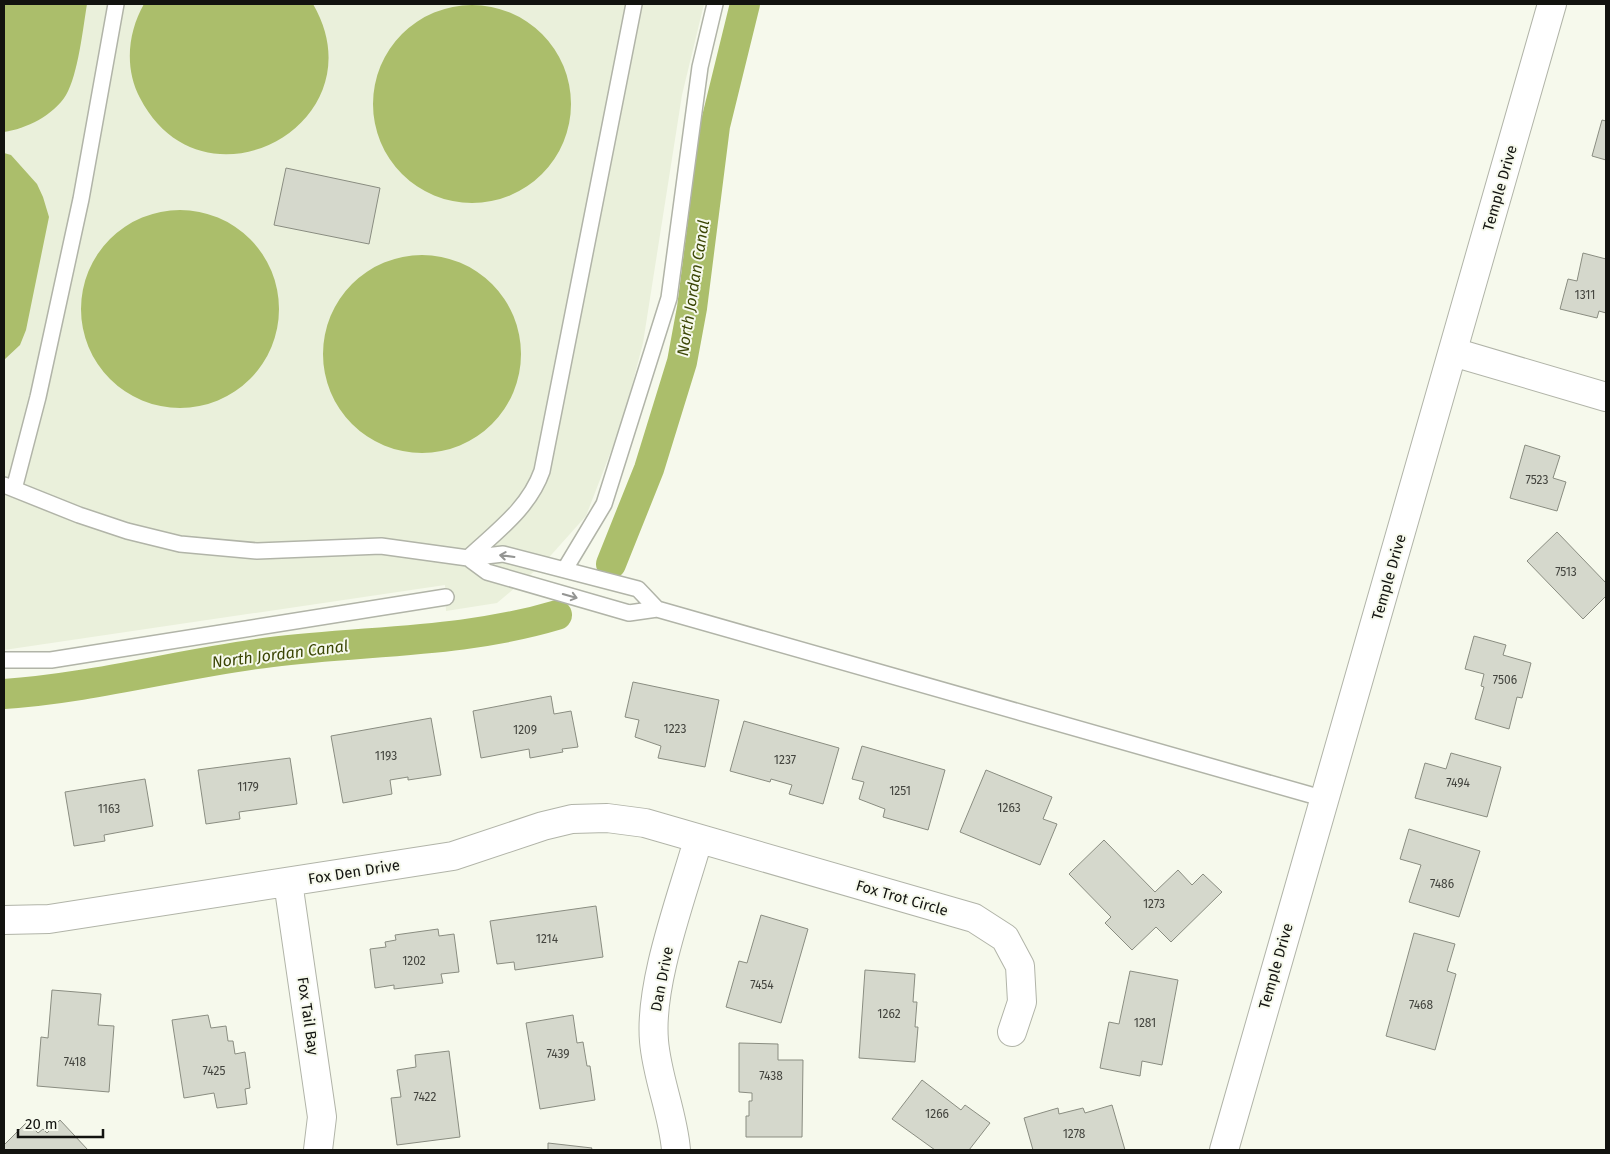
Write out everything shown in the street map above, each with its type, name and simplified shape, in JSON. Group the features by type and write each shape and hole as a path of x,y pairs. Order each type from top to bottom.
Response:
{"street":[{"name":"Temple Drive","path":"1224,1150 1454,352 1552,4"},
{"path":"1454,352 1606,397"},
{"name":"Fox Den Drive","path":"4,920 49,919 453,856 543,826 572,819 607,818 645,823 698,840"},
{"name":"Fox Trot Circle","path":"698,840 974,918 1005,938 1020,966 1022,1002 1012,1032"},
{"name":"Dan Drive","path":"676,1150 654,1041 655,1006 663,965 698,840"},
{"name":"Fox Tail Bay","path":"288,882 322,1116 318,1150"}],"lane":[{"path":"116,4 81,199 38,397 9,487 78,515 127,531 180,544 258,551 381,546 468,558 503,554 638,589 657,609"},
{"path":"468,558 521,509 538,483 542,471 634,4"},
{"path":"565,569 604,504 669,298 700,67 715,4"},
{"path":"468,558 487,572 629,613 657,609 1324,799"},
{"path":"4,660 51,660 446,597"}],"shaded area":[{"path":"4,4 704,4 682,95 643,343 623,420 586,516 544,563 497,603 446,611 445,585 4,650"},
{"path":"4,4 87,4 77,64 66,95 54,109 39,120 21,128 4,132"},
{"path":"144,4 313,4 328,47 324,86 305,118 276,141 241,153 203,152 168,134 140,98 135,86 130,62 131,38"},
{"path":"462,5 482,5 501,9 519,17 535,27 549,41 567,75 571,104 567,133 559,151 549,167 535,181 501,199 482,203 462,203 443,199 425,191 409,181 395,167 377,133 373,114 373,94 377,75 385,57 395,41 409,27 443,9"},
{"path":"4,153 11,155 37,184 49,217 26,330 20,345 4,360"},
{"path":"170,210 190,210 209,214 227,222 243,232 257,246 275,280 279,309 275,338 267,356 257,372 243,386 209,404 190,408 170,408 151,404 133,396 117,386 103,372 85,338 81,319 81,299 85,280 93,262 103,246 117,232 151,214"},
{"path":"412,255 432,255 451,259 469,267 485,277 499,291 517,325 521,354 517,383 509,401 499,417 485,431 451,449 432,453 412,453 393,449 375,441 359,431 345,417 327,383 323,364 323,344 327,325 335,307 345,291 359,277 393,259"}],"building":[{"path":"1602,120 1606,121 1606,160 1592,156"},
{"path":"286,168 380,188 369,244 274,225"},
{"path":"1583,253 1606,259 1606,313 1599,311 1597,318 1560,309 1568,279 1577,281"},
{"path":"1525,445 1560,456 1553,478 1566,482 1557,511 1510,498"},
{"path":"1557,532 1606,583 1606,596 1583,619 1527,561"},
{"path":"1474,636 1506,645 1503,655 1531,663 1522,698 1517,697 1509,729 1475,719 1484,687 1481,686 1484,674 1465,669"},
{"path":"633,682 719,700 705,767 658,758 661,746 635,737 639,720 625,717"},
{"path":"551,696 554,714 571,711 578,747 562,749 563,752 530,758 529,749 481,758 473,711"},
{"path":"431,718 441,775 408,780 408,777 390,780 392,794 343,803 331,736"},
{"path":"744,721 839,748 823,804 789,794 792,785 771,779 770,782 730,771"},
{"path":"862,746 945,770 928,830 883,817 885,809 859,799 864,782 852,779"},
{"path":"1451,753 1501,767 1487,817 1415,798 1425,763 1446,769"},
{"path":"290,758 297,804 239,812 240,819 206,824 198,770"},
{"path":"986,770 1052,797 1043,819 1057,824 1040,865 960,832"},
{"path":"145,779 153,826 104,835 105,841 74,846 65,792"},
{"path":"1409,829 1480,851 1459,917 1409,902 1421,865 1400,859"},
{"path":"1104,840 1155,892 1178,870 1192,885 1203,874 1222,892 1171,942 1156,927 1132,950 1105,923 1111,917 1069,874"},
{"path":"596,906 603,957 515,970 514,962 497,964 490,921"},
{"path":"761,915 808,929 781,1023 726,1007 739,961 747,963"},
{"path":"438,929 439,936 454,934 459,972 441,974 443,983 394,989 394,985 375,988 370,949 386,947 385,942 396,940 395,935"},
{"path":"1414,933 1455,944 1447,971 1456,974 1435,1050 1386,1036"},
{"path":"865,970 915,974 913,1002 917,1002 915,1027 918,1027 915,1062 859,1058"},
{"path":"1130,971 1178,980 1162,1065 1142,1061 1140,1076 1100,1068 1109,1022 1119,1024"},
{"path":"52,990 101,994 98,1025 114,1026 109,1092 37,1086 41,1037 48,1038"},
{"path":"208,1015 211,1028 226,1026 228,1041 233,1041 235,1054 245,1052 250,1088 245,1089 247,1104 217,1108 214,1093 184,1098 172,1020"},
{"path":"573,1015 577,1043 583,1042 587,1066 590,1066 595,1100 540,1109 526,1023"},
{"path":"739,1043 778,1044 778,1060 803,1060 802,1137 746,1137 746,1116 749,1116 749,1101 752,1101 752,1093 739,1092"},
{"path":"449,1051 460,1137 397,1145 391,1098 401,1097 397,1070 416,1067 415,1055"},
{"path":"922,1080 961,1110 965,1105 990,1123 969,1150 935,1150 892,1119"},
{"path":"1112,1105 1125,1150 1033,1150 1024,1118 1058,1108 1059,1114 1083,1108 1085,1113"},
{"path":"60,1120 88,1150 4,1150 4,1145 27,1122 38,1133 43,1129 47,1133"},
{"path":"548,1143 592,1148 591,1150 548,1150"}],"waterway":[{"name":"North Jordan Canal","path":"611,564 649,469 682,362 692,308 715,126 745,4"},
{"name":"North Jordan Canal","path":"4,694 105,681 205,662 272,652 415,640 487,631 557,615"}]}
